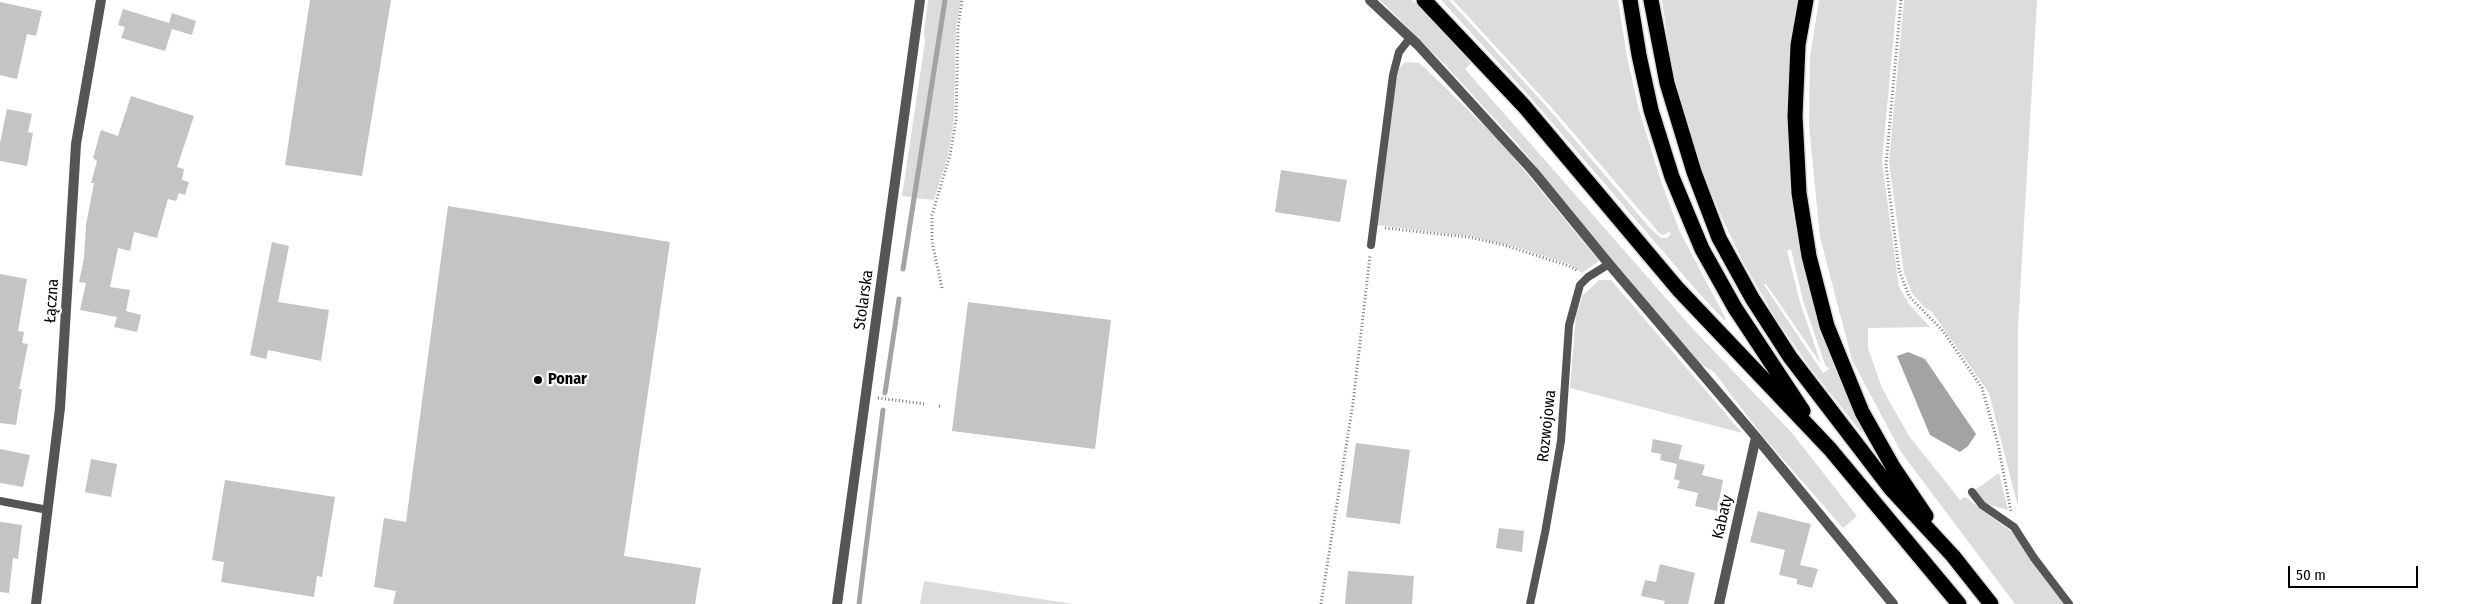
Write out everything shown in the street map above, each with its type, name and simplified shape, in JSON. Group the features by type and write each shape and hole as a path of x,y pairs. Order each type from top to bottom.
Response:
{"highway":[{"path":"1424,0 1524,106 1678,289 1830,449 1959,604"},
{"path":"1630,0 1638,55 1651,110 1672,177 1702,249 1735,308 1830,449"},
{"path":"1651,0 1660,54 1672,102 1706,206 1719,238 1732,262 1779,340 1835,417 1891,489 1953,556"},
{"path":"1806,0 1798,44 1795,116 1799,193 1809,256 1827,326 1862,412 1893,467 1953,556 1991,604"}],"street":[{"name":"Łączna","path":"36,604 60,408 76,144 101,0"},
{"name":"Stolarska","path":"837,604 920,0"},
{"path":"1370,0 1410,38 1533,171 1893,604"},
{"name":"Kabaty","path":"1719,604 1756,437"}],"lane":[{"path":"1371,245 1393,75 1399,52 1410,38"},
{"path":"1585,279 1609,264"},
{"name":"Rozwojowa","path":"1530,604 1546,533 1561,441 1569,325 1580,286 1585,279"},
{"path":"1972,492 1982,505 2014,527 2034,558 2070,604"},
{"path":"0,501 48,510"}],"path":[{"path":"942,288 932,242 932,215 950,155 956,120 958,27 962,0"},
{"path":"1901,0 1886,165 1899,270 1909,296 1943,331 1982,388 1998,444 2014,527"},
{"path":"1373,226 1468,237 1504,245 1569,266 1585,279"},
{"path":"1321,604 1353,403 1371,245"},
{"path":"880,399 926,404"}],"shaded area":[{"path":"928,0 943,0 913,197 902,196 925,42 924,31"},
{"path":"946,0 961,0 956,26 954,120 948,155 934,200 916,198"},
{"path":"1380,0 1412,0 1427,14 1471,63 1465,69 1693,329 1792,433 1857,516 1843,528 1761,434 1714,372 1693,360 1657,318 1517,143 1444,64"},
{"path":"1441,0 1449,0 1547,107 1650,228 1661,238 1667,238 1671,234 1669,232 1664,235 1660,234 1551,107 1453,0 1618,0 1627,57 1639,110 1659,175 1679,230 1726,319 1724,320 1697,291 1530,97"},
{"path":"1662,0 1799,0 1791,50 1787,120 1793,214 1804,273 1821,332 1864,431 1861,432 1811,369 1776,319 1743,262 1704,175 1686,120 1671,63","holes":["1791,249 1803,301 1826,367 1829,369 1823,373 1764,285 1766,284 1821,364 1800,302 1787,251"]},
{"path":"1819,0 1897,0 1882,162 1899,287 1909,304 1930,327 1868,328 1868,348 1882,388 1909,436 1960,500 1965,497 2012,532 2065,604 2015,604 1901,452 1852,360 1820,237 1809,126 1810,57"},
{"path":"1904,0 2037,0 2018,328 2018,507 1989,393 1932,312 1924,307 1912,293 1904,273 1889,162"},
{"path":"1405,62 1419,63 1501,142 1599,261 1582,273 1569,264 1516,247 1469,236 1376,225 1396,72"},
{"path":"1599,280 1611,280 1742,433 1570,388 1576,315 1582,296"},
{"path":"1908,352 1925,359 1976,434 1968,446 1960,452 1930,435 1897,356"},
{"path":"1999,473 2008,510 1986,504 1975,490"},
{"path":"924,581 1073,604 920,604"}],"building":[{"path":"310,0 391,0 362,176 285,165"},
{"path":"0,2 42,11 36,36 27,34 17,79 0,75"},
{"path":"123,9 169,23 172,13 196,21 192,35 172,29 165,51 121,38 125,27 118,25"},
{"path":"131,96 194,116 177,167 184,169 182,180 189,182 185,195 179,193 176,201 168,199 157,238 134,232 130,251 118,248 110,287 130,290 126,311 141,315 137,332 114,327 117,317 80,310 86,283 79,282 84,258 86,225 94,183 91,183 97,161 93,158 101,130 118,136"},
{"path":"7,109 32,114 28,132 33,133 27,166 0,161 0,143"},
{"path":"1281,170 1347,180 1340,222 1275,212"},
{"name":"Ponar","path":"448,206 670,242 624,556 701,568 695,604 393,604 396,591 374,587 384,518 406,522"},
{"path":"272,242 289,246 278,302 329,310 321,361 268,350 266,359 250,355"},
{"path":"0,274 27,279 18,331 24,332 22,343 28,344 19,389 22,389 16,425 0,423"},
{"path":"968,302 1111,320 1095,449 952,431"},
{"path":"1653,439 1682,445 1678,462 1679,459 1705,465 1702,475 1723,480 1717,511 1695,506 1698,493 1677,488 1680,481 1674,479 1677,464 1660,460 1661,454 1651,452"},
{"path":"1356,443 1410,450 1400,524 1346,517"},
{"path":"0,449 30,455 23,487 0,483"},
{"path":"91,459 117,464 111,497 85,492"},
{"path":"225,480 335,497 322,577 317,576 314,597 221,582 224,562 212,560"},
{"path":"1758,511 1811,524 1800,565 1818,569 1812,588 1797,584 1797,579 1779,575 1785,550 1750,542"},
{"path":"0,522 22,525 18,559 13,558 9,593 0,592"},
{"path":"1499,528 1524,531 1522,552 1496,548"},
{"path":"1660,564 1695,573 1688,604 1664,604 1665,601 1641,596 1645,580 1656,582"},
{"path":"1348,571 1414,576 1412,604 1345,604"}],"waterway":[{"path":"903,269 945,0"},
{"path":"885,393 899,299"},
{"path":"859,604 883,410"}],"place":[{"name":"Ponar","path":"538,380"}]}
